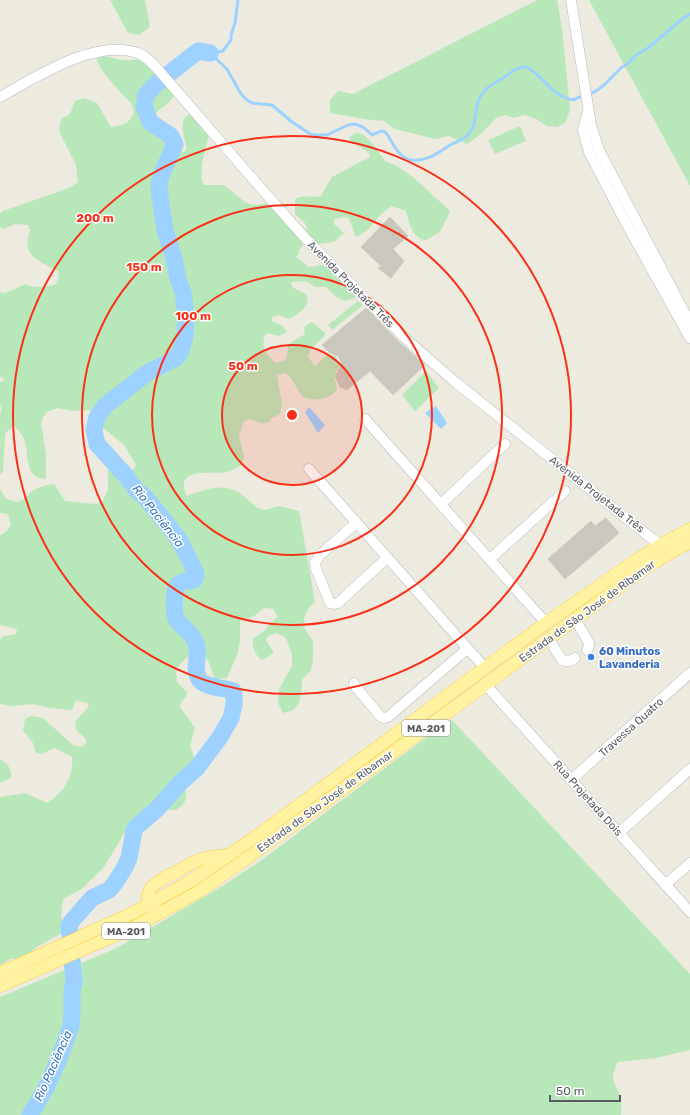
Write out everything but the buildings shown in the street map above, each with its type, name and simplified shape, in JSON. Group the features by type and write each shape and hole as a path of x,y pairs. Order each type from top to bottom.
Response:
{"main road":[{"name":"Estrada de São José de Ribamar","path":"150,904 150,891 158,881 202,859 229,855 546,623 660,545 690,529"},
{"name":"Estrada de São José de Ribamar","path":"0,986 136,926 198,892 236,866 548,638 655,562 690,542"},
{"path":"150,904 160,912"},
{"name":"MA-201","path":"0,973 84,936 150,904"}],"street":[{"path":"571,0 588,106 588,125 640,239 689,330"},
{"name":"Avenida Projetada Três","path":"0,97 51,69 80,56 110,50 138,53 151,62 161,73 306,239 406,338 454,381 660,545"},
{"path":"365,419 546,623"},
{"path":"441,504 505,444"},
{"path":"309,469 485,668"},
{"path":"490,559 566,491"},
{"path":"356,523 321,554 315,562 330,603 334,604 338,602 387,558"},
{"path":"575,619 588,643 589,646 587,650"},
{"path":"548,638 562,660 566,662 575,658"},
{"path":"354,683 381,717 384,718 468,649"},
{"name":"Travessa Quatro","path":"571,780 690,673"},
{"name":"Rua Projetada Dois","path":"485,684 690,912"},
{"path":"619,834 690,769"},
{"path":"665,885 690,863"}],"green space":[{"path":"110,0 145,0 150,27 139,35 128,33"},
{"path":"537,0 557,0 562,28 570,110 565,123 557,127 547,126 536,119 525,115 514,118 506,115 496,118 481,134 467,144 449,136 435,139 395,129 384,121 330,113 330,100 338,91 353,94"},
{"path":"589,0 690,0 690,186"},
{"path":"101,56 127,60 141,59 175,92 172,99 155,114 155,119 158,126 171,143 184,152 187,149 182,128 184,118 193,113 209,135 201,174 204,185 224,185 246,203 255,205 279,202 298,233 303,246 299,250 299,254 296,257 309,267 323,265 333,267 357,296 352,299 344,300 337,297 326,287 315,287 306,281 291,282 292,287 307,295 307,303 303,310 289,319 278,315 272,317 272,321 283,326 287,332 279,336 266,333 263,342 264,350 275,363 286,360 289,344 305,334 304,327 312,322 325,333 325,335 310,350 308,357 315,366 328,354 336,357 340,365 334,376 337,389 333,394 325,398 306,398 302,395 290,377 285,373 277,375 282,404 280,414 270,419 271,421 266,423 260,423 250,419 244,421 239,435 244,456 242,465 228,472 205,473 190,476 185,480 184,486 187,496 211,489 224,488 236,491 258,508 264,510 280,506 299,511 315,602 310,606 304,618 305,629 313,641 313,661 311,670 302,680 299,702 293,710 283,713 278,703 279,689 292,666 292,654 286,638 277,633 268,636 266,640 274,653 262,660 256,654 254,648 253,639 265,630 277,617 274,609 264,608 254,616 240,621 238,653 227,678 215,679 208,660 199,653 190,655 179,665 176,670 177,682 187,692 186,697 181,701 180,707 195,728 190,746 196,762 193,771 183,781 186,794 184,803 177,810 162,810 153,804 145,809 124,834 104,867 82,889 63,899 61,917 66,927 65,931 35,948 24,958 10,959 0,965 0,797 25,793 47,803 63,789 67,783 72,764 72,757 55,748 41,754 36,753 33,743 23,730 25,719 31,716 43,718 73,745 81,747 86,744 86,739 77,731 75,722 89,706 87,703 76,700 72,710 50,708 33,704 12,706 0,704 0,640 4,636 16,634 17,629 0,625 0,535 6,532 11,525 8,514 0,513 0,489 6,499 17,502 23,500 33,490 46,485 54,484 65,501 96,504 102,502 108,490 108,462 132,472 136,465 124,445 102,427 99,416 94,410 72,411 57,408 46,412 41,422 46,455 46,479 39,478 31,470 24,439 22,434 15,426 6,432 3,471 0,475 0,414 2,409 0,405 0,382 5,380 0,376 0,292 5,293 26,284 29,286 44,287 56,284 59,276 58,271 40,262 29,252 27,244 30,230 28,225 15,224 4,229 0,227 0,214 3,211 69,188 78,182 76,165 59,131 61,119 70,114 75,101 84,98 97,103 111,127 122,125 132,116 134,112 131,103 101,69 97,58"},
{"path":"520,126 526,141 495,154 488,140"},
{"path":"356,133 362,134 366,137 385,161 397,166 413,177 448,209 450,212 440,232 426,240 417,237 408,220 406,211 392,206 381,214 368,230 356,237 349,219 344,217 334,219 334,224 344,233 334,242 308,244 303,234 307,229 306,224 295,214 295,199 321,196 332,177 370,157 370,154 350,140 350,136"},
{"path":"358,301 363,305 332,330 328,325"},
{"path":"426,371 439,388 415,411 402,395"},
{"path":"451,719 690,974 690,1050 656,1058 618,1062 613,1080 621,1098 621,1115 0,1115 0,997 117,948 224,885 259,862"},
{"path":"0,759 9,767 11,778 0,783"}],"water":[{"path":"436,406 447,423 441,429 425,413"},
{"path":"309,407 325,425 318,433 305,412"}],"waterway":[{"name":"Rio Paciência","path":"210,53 223,51 231,40 238,0"},
{"path":"210,53 227,69 241,94 247,100 252,103 272,105 292,122 312,135 327,135 348,125 355,124 363,127 372,135 382,131 386,132 401,155 411,160 422,160 432,156 469,134 474,124 478,102 482,93 516,70 527,67 536,73 558,94 573,100 588,95 599,89 636,55 648,48 690,14"},
{"name":"Rio Paciência","path":"30,1115 46,1088 59,1059 71,1026 72,992 74,982 69,926 92,898 109,890 115,883 129,858 136,827 157,809 180,783 197,768 220,737 231,718 234,705 233,691 210,686 199,679 196,670 198,652 196,643 193,637 176,619 174,604 177,586 182,582 194,580 196,576 180,541 143,495 138,492 126,476 97,444 94,430 97,417 105,406 147,373 176,358 181,351 185,336 186,316 183,292 165,230 159,185 162,173 175,144 171,136 150,122 144,106 146,95 156,84 198,51 210,53"}],"place":[{"name":"60 Minutos Lavanderia","path":"591,657"}]}
